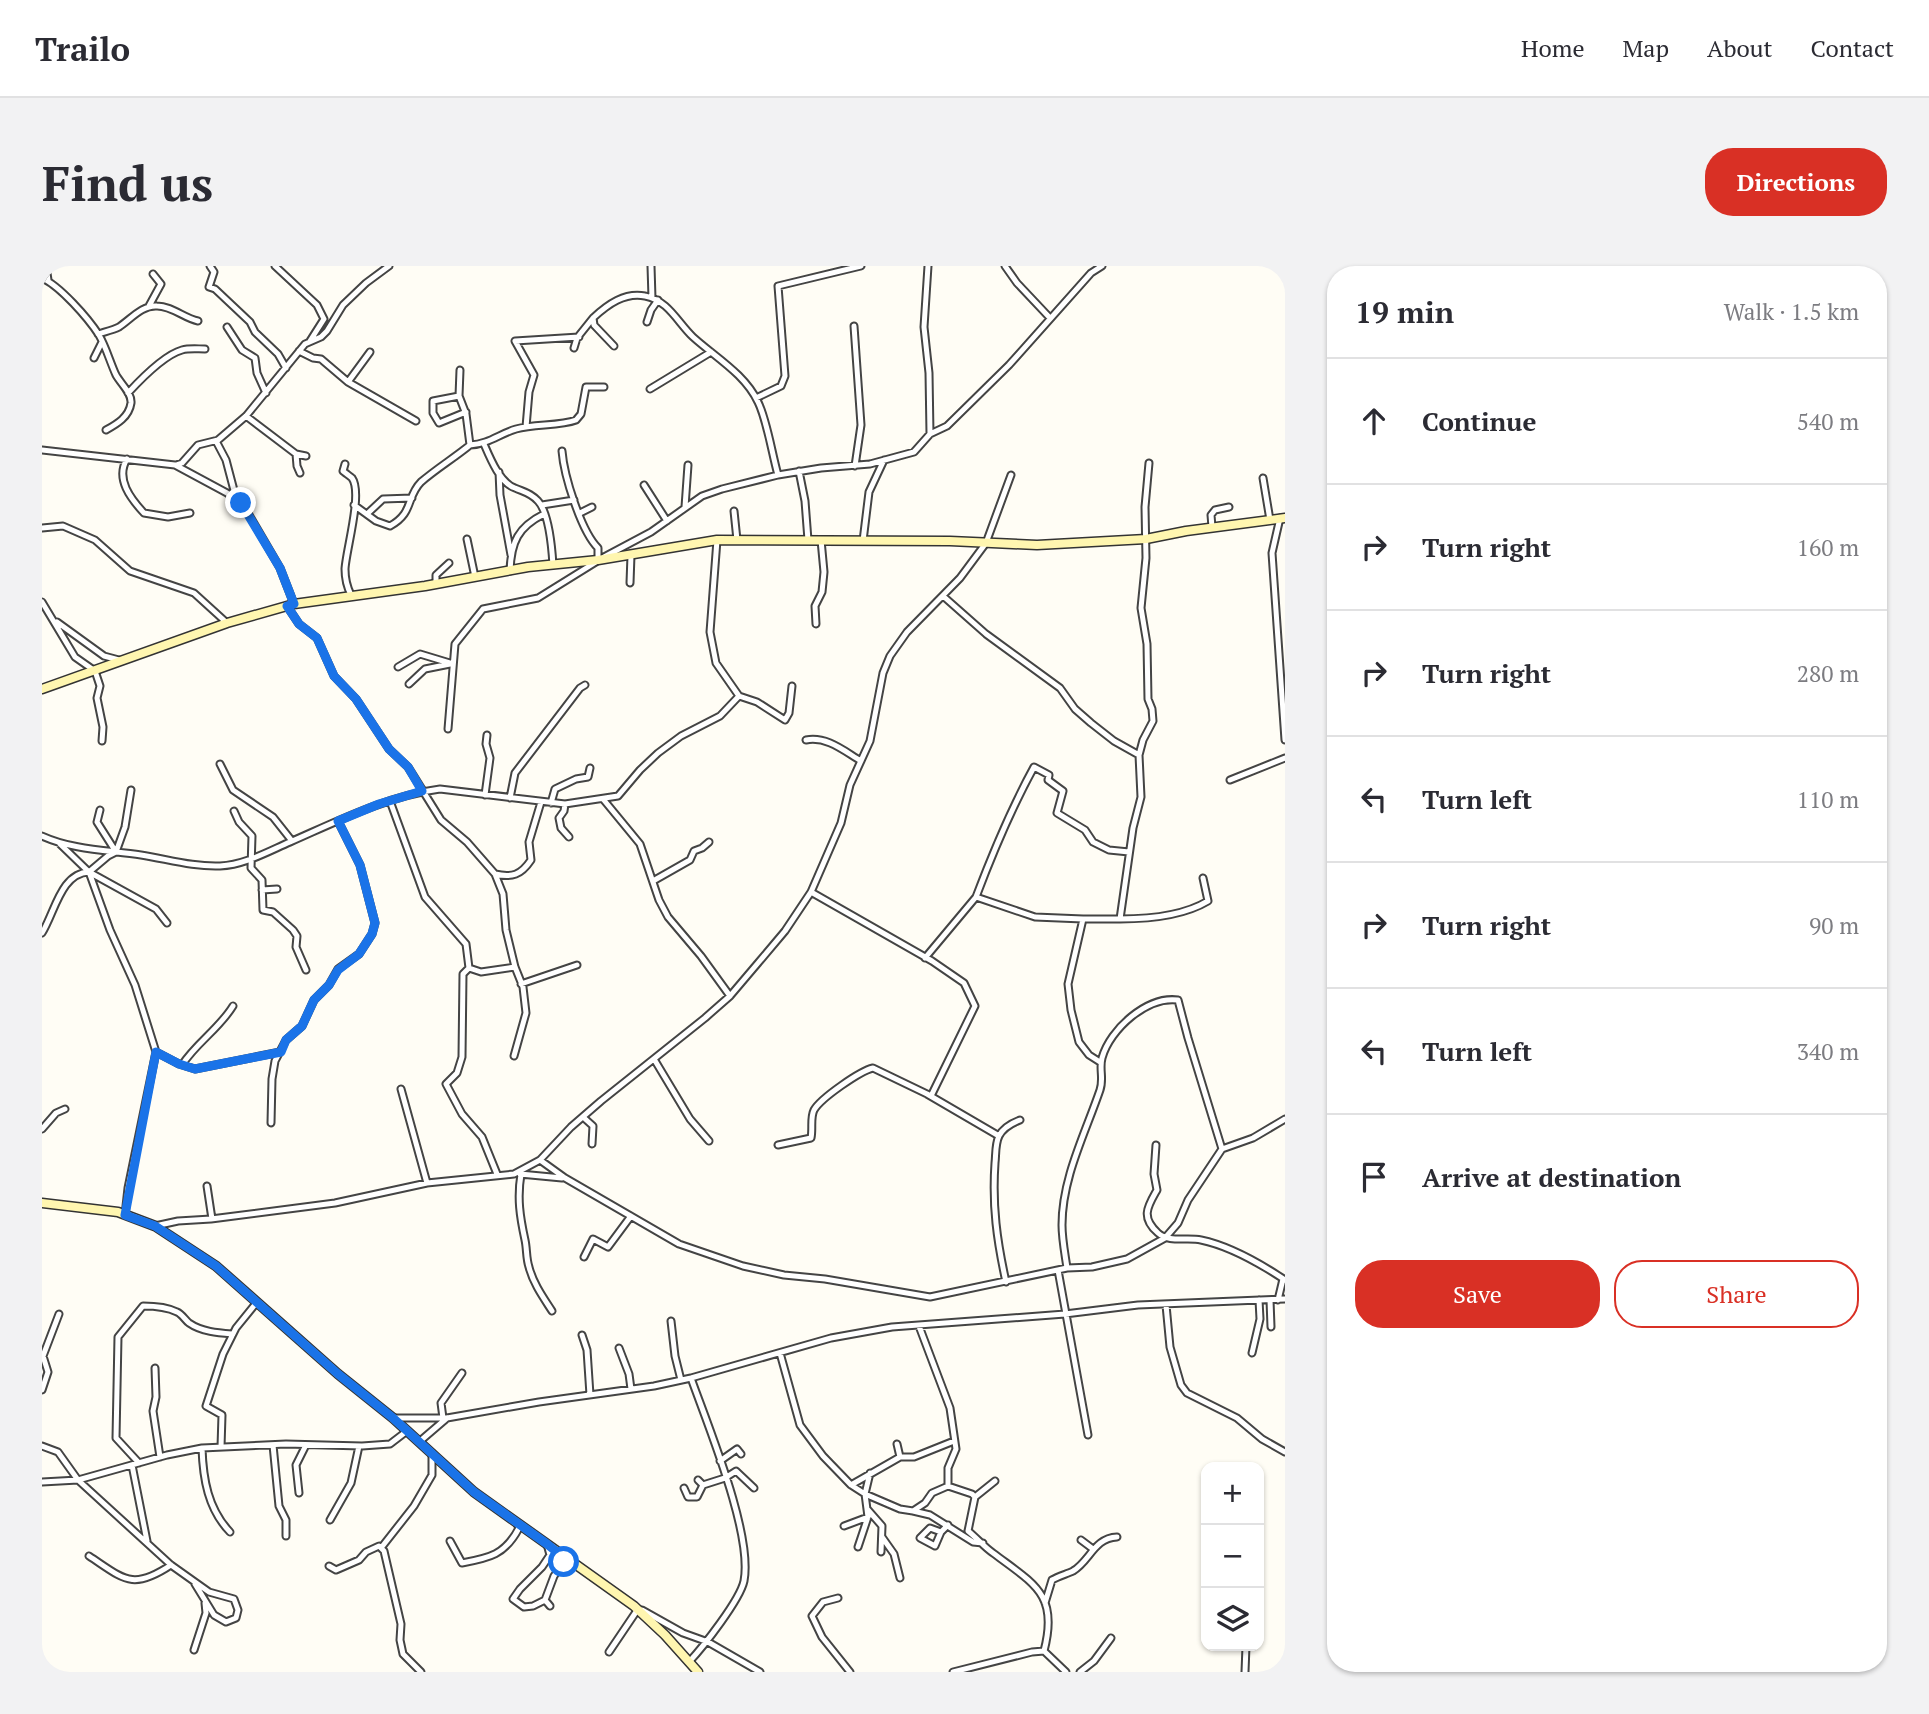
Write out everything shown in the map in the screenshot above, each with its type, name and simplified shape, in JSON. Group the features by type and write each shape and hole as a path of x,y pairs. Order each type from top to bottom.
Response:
{"street":[{"path":"46,266 45,279 67,296 98,334 117,378 128,393 131,402 127,415 106,430"},
{"path":"210,266 214,272 209,287 215,289 250,322 255,332 278,354 286,368"},
{"path":"175,465 182,463 198,445 216,441 246,416 310,341 324,318 317,305 275,266"},
{"path":"310,341 321,337 343,305 389,266"},
{"path":"647,322 655,299 651,266"},
{"path":"819,276 820,266"},
{"path":"756,398 781,386 785,376 778,286 861,266"},
{"path":"928,266 924,327 929,373 930,434"},
{"path":"1005,266 1017,283 1051,318"},
{"path":"448,729 455,643 483,609 538,598 667,521 702,496 778,475 855,466 914,452 930,434 947,426 1009,365 1091,273 1102,266"},
{"path":"98,334 118,327 149,306 161,284 153,274"},
{"path":"574,348 593,318 622,296 637,295 655,299 670,310 693,337 738,375 756,398 778,475"},
{"path":"149,306 169,309 198,321"},
{"path":"593,318 594,326 614,346"},
{"path":"854,326 861,425 855,466"},
{"path":"227,327 242,350 255,358 257,373 266,393"},
{"path":"526,427 529,392 534,375 514,341 579,337"},
{"path":"94,358 102,342"},
{"path":"128,393 141,379 176,352 205,349"},
{"path":"299,351 321,359 348,382 416,421"},
{"path":"348,382 370,352"},
{"path":"650,389 710,352"},
{"path":"460,370 459,396 466,412 470,445"},
{"path":"354,505 383,525 390,526 401,520 421,483 470,445 484,444 513,430 540,423 576,420 581,414 586,387 604,387"},
{"path":"459,396 433,401 433,413 439,423 466,412"},
{"path":"246,416 296,454 306,456"},
{"path":"216,441 226,460 236,498"},
{"path":"484,444 499,472 514,488 525,490 542,505 553,565"},
{"path":"42,450 175,465 236,498 245,508 280,568 290,605 299,624 317,638 334,676 356,699 389,749 408,767 441,820 467,842 495,874 503,894 506,930 526,1013 514,1056"},
{"path":"562,451 574,500 587,534 598,548 598,560"},
{"path":"296,454 300,473"},
{"path":"127,460 124,464 123,484 144,513 168,517 190,513"},
{"path":"863,541 869,492 884,460"},
{"path":"1120,919 1129,852 1141,797 1139,755 1153,721 1148,699 1147,644 1142,616 1149,463"},
{"path":"345,464 343,471 351,477 355,486 351,540 345,572 351,595"},
{"path":"685,507 688,465"},
{"path":"799,471 805,502 807,540"},
{"path":"499,472 500,495 511,555 510,570"},
{"path":"514,1174 540,1160 583,1117 730,996 785,931 811,892 841,823 850,785 870,741 883,673 890,656 907,632 960,578 986,542 1011,475"},
{"path":"1263,478 1270,520"},
{"path":"644,485 667,521"},
{"path":"367,514 383,499 412,498"},
{"path":"542,505 574,500"},
{"path":"580,513 592,507"},
{"path":"1212,527 1211,515 1216,510 1229,507"},
{"path":"734,511 737,540"},
{"path":"511,555 527,522 544,514"},
{"path":"42,689 227,623 290,605 717,540 986,542 1037,545 1146,539 1282,518 1272,553 1285,740"},
{"path":"42,528 63,526 95,540 130,571 194,593 227,623"},
{"path":"467,540 475,577"},
{"path":"717,540 711,615 716,663 739,696 757,702 785,720 789,713 792,686"},
{"path":"816,624 815,606 822,592 824,572 821,540"},
{"path":"630,583 631,555"},
{"path":"436,584 436,575 449,564"},
{"path":"943,596 986,634 1060,688 1075,709 1091,723 1114,741 1139,755"},
{"path":"42,601 43,607 75,657 95,671 100,686 97,698 103,727 102,741"},
{"path":"53,619 104,656 122,661"},
{"path":"398,667 421,654 453,664"},
{"path":"409,684 425,669 453,664"},
{"path":"510,798 515,773 554,719 585,685"},
{"path":"42,836 60,844 193,865 219,866 251,859 338,821 422,791 440,789 565,804 618,796 658,753 681,736 720,716 739,696"},
{"path":"485,795 491,758 486,744 487,735"},
{"path":"806,740 814,738 841,747 861,761"},
{"path":"1230,780 1285,758"},
{"path":"220,764 233,790 273,817 292,841"},
{"path":"925,958 976,897 1000,842 1007,818 1034,766 1049,775 1048,780 1063,791 1057,813 1084,830 1093,842 1109,850 1129,852"},
{"path":"551,803 555,789 587,777 590,768"},
{"path":"42,933 52,916 57,898 67,883 80,872 89,872 116,852 125,827 131,790"},
{"path":"603,799 640,844 668,917 730,996"},
{"path":"390,802 425,897 466,944 469,968"},
{"path":"495,874 509,877 517,875 531,860 529,842 541,802"},
{"path":"565,804 559,818 561,828 569,837"},
{"path":"100,810 97,822 116,852"},
{"path":"234,811 239,822 252,836 251,868 262,880 263,910 273,912 293,930 297,936 296,947 306,970"},
{"path":"271,1123 275,1061 286,1040 302,1026 314,1000 329,985 338,970 359,954 372,934 375,923 360,865 338,821"},
{"path":"653,881 690,860 694,851 709,842"},
{"path":"60,844 89,872 156,909 167,923"},
{"path":"89,872 110,930 142,1003 156,1052 125,1215"},
{"path":"976,897 1035,917 1137,919 1168,915 1208,901 1203,878"},
{"path":"262,890 277,889"},
{"path":"811,892 964,983 975,1006 930,1096"},
{"path":"1083,919 1068,984 1079,1042 1089,1055 1100,1062"},
{"path":"521,984 577,965"},
{"path":"469,968 481,972 515,967"},
{"path":"469,968 463,974 462,1057 457,1073 446,1084 462,1114 482,1137 497,1174"},
{"path":"1067,1268 1062,1225 1065,1196 1080,1140 1101,1087 1100,1062 1106,1045 1117,1031 1142,1010 1158,1001 1178,1000 1222,1149"},
{"path":"181,1065 233,1006"},
{"path":"156,1052 195,1069 281,1052"},
{"path":"654,1059 690,1119 709,1141"},
{"path":"778,1145 811,1138 812,1116 819,1104 864,1070 873,1068 930,1096 999,1136"},
{"path":"401,1089 428,1183"},
{"path":"42,1129 56,1113 65,1109"},
{"path":"583,1117 593,1126 592,1144"},
{"path":"540,1160 565,1178 679,1244 743,1266 784,1275 825,1279 930,1297 1067,1268 1092,1267 1127,1259 1165,1238 1178,1223 1188,1200 1222,1149 1253,1138 1285,1119"},
{"path":"1006,1282 995,1233 993,1192 999,1136 1008,1126 1020,1120"},
{"path":"393,1418 445,1418 681,1380 862,1332 892,1327 1065,1314 1100,1308 1282,1300 1284,1280 1241,1254 1201,1240 1165,1238 1150,1224 1147,1205 1157,1190 1154,1174 1156,1145"},
{"path":"155,1226 335,1203 428,1183 497,1174 565,1178"},
{"path":"521,1174 518,1190 519,1213 528,1267 552,1311"},
{"path":"207,1186 212,1219"},
{"path":"42,1203 125,1215 155,1226 216,1266 338,1374 393,1418 474,1492 636,1608 760,1672"},
{"path":"584,1257 593,1239 608,1247 631,1216"},
{"path":"1059,1270 1088,1435"},
{"path":"1252,1353 1260,1319 1259,1300"},
{"path":"1270,1300 1271,1327"},
{"path":"221,1447 222,1415 206,1406 215,1375 233,1334 257,1302"},
{"path":"1166,1305 1170,1347 1181,1385 1187,1393 1237,1418 1285,1452"},
{"path":"139,1463 116,1438 118,1337 144,1306 179,1312 188,1323 213,1332 233,1334"},
{"path":"42,1390 48,1372 43,1356 59,1314"},
{"path":"671,1321 681,1380"},
{"path":"919,1326 950,1408 956,1450 948,1468 948,1486"},
{"path":"582,1335 587,1350 590,1395"},
{"path":"619,1348 629,1374 631,1389"},
{"path":"780,1353 800,1425 823,1456 851,1485 900,1509 930,1516 973,1542 983,1544"},
{"path":"155,1368 156,1397 153,1411 160,1457"},
{"path":"445,1418 441,1403 462,1373"},
{"path":"689,1661 708,1643 743,1584 745,1568 742,1532 691,1378"},
{"path":"419,1442 445,1418"},
{"path":"42,1482 78,1480 202,1448 390,1444 407,1431"},
{"path":"851,1485 900,1457 914,1457 954,1441"},
{"path":"897,1444 900,1457"},
{"path":"273,1445 279,1506 286,1520 286,1536"},
{"path":"299,1493 295,1472 306,1445"},
{"path":"42,1446 58,1451 78,1480 171,1565 209,1592 234,1599 237,1605 236,1619 226,1622 214,1615 195,1584"},
{"path":"330,1520 351,1483 359,1446"},
{"path":"202,1448 203,1474 211,1502 218,1520 230,1532"},
{"path":"720,1461 737,1449 741,1454"},
{"path":"381,1548 414,1506 432,1475 432,1453"},
{"path":"132,1465 148,1544"},
{"path":"684,1488 688,1497 697,1496 701,1483 725,1478 736,1471 754,1488"},
{"path":"858,1548 868,1514 865,1494 870,1473"},
{"path":"995,1481 975,1497 968,1531 1033,1584 1045,1602 1050,1627 1044,1651"},
{"path":"914,1511 925,1503 932,1493 948,1486 975,1497"},
{"path":"844,1526 868,1514"},
{"path":"868,1514 882,1526 881,1552"},
{"path":"450,1541 462,1563 483,1560 495,1556 514,1538 519,1528 516,1522"},
{"path":"941,1532 948,1525"},
{"path":"881,1537 894,1554 900,1578"},
{"path":"1045,1602 1052,1580 1073,1571 1093,1549 1110,1537 1117,1537"},
{"path":"1081,1540 1093,1549"},
{"path":"547,1544 550,1555 513,1599 524,1607 545,1600 554,1576 564,1562 562,1556"},
{"path":"329,1566 335,1570 359,1560 366,1552 379,1546 381,1548 388,1559 401,1624 403,1654 421,1672"},
{"path":"89,1556 128,1580 138,1581 171,1565"},
{"path":"838,1598 823,1602 812,1616 822,1637 850,1672"},
{"path":"545,1600 550,1606"},
{"path":"194,1650 206,1613 205,1601"},
{"path":"609,1652 636,1608"},
{"path":"636,1608 698,1672"},
{"path":"1080,1672 1094,1661 1111,1638"},
{"path":"953,1672 976,1669 1044,1651"},
{"path":"1044,1651 1066,1672"},
{"path":"1245,1672 1246,1651"}],"route":[{"path":"241,503 280,568 294,604 287,606 292,617 317,638 334,676 356,699 389,749 408,767 422,791 379,804 338,821 360,865 375,923 372,934 359,954 338,970 329,985 314,1000 302,1026 286,1040 281,1052 195,1069 156,1052 125,1215 155,1226 216,1266 338,1374 393,1418 474,1492 547,1544 562,1556 564,1562"}]}
